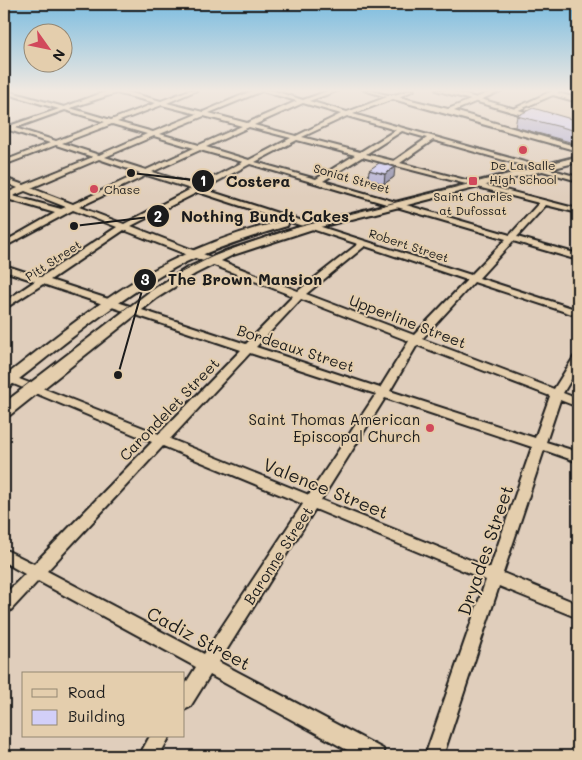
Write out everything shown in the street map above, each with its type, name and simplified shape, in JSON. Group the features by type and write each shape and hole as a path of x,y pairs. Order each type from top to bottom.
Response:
{"main road":[{"path":"6,380 114,303 164,270 194,254 246,235 296,221 578,150"},
{"path":"4,411 133,310 172,282 212,261 253,244 312,226 578,159"}],"street":[{"path":"4,163 103,125"},
{"name":"Soniat Street","path":"124,125 578,257"},
{"path":"5,197 174,125"},
{"name":"Pitt Street","path":"4,306 124,227 322,125"},
{"path":"384,125 578,179"},
{"path":"496,125 578,150"},
{"path":"4,245 72,207 247,126 578,212"},
{"name":"Robert Street","path":"6,128 99,156 578,313"},
{"path":"318,181 400,130"},
{"path":"394,164 432,138"},
{"name":"Upperline Street","path":"4,180 578,403"},
{"path":"5,197 62,212"},
{"name":"Baronne Street","path":"185,699 415,340 544,203"},
{"name":"Carondelet Street","path":"4,606 300,294 364,243"},
{"name":"Bordeaux Street","path":"4,268 578,456"},
{"name":"Dryades Street","path":"434,756 556,395 578,359"},
{"name":"Valence Street","path":"6,380 33,388 578,611"},
{"name":"Cadiz Street","path":"4,555 376,756"},
{"path":"148,756 160,738"}],"building":[{"path":"555,125 578,125 578,131"},
{"path":"379,163 395,167 385,174 369,170"}],"tram line":[{"path":"4,402 156,285 213,256 274,233 578,156"}],"place":[{"name":"De La Salle High School","path":"523,150"},
{"name":"Costera","path":"131,173"},
{"name":"Saint Charles at Dufossat","path":"473,181"},
{"name":"Chase","path":"94,189"},
{"name":"Nothing Bundt Cakes","path":"74,226"},
{"name":"The Brown Mansion","path":"118,375"},
{"name":"Saint Thomas American Episcopal Church","path":"430,428"}]}
